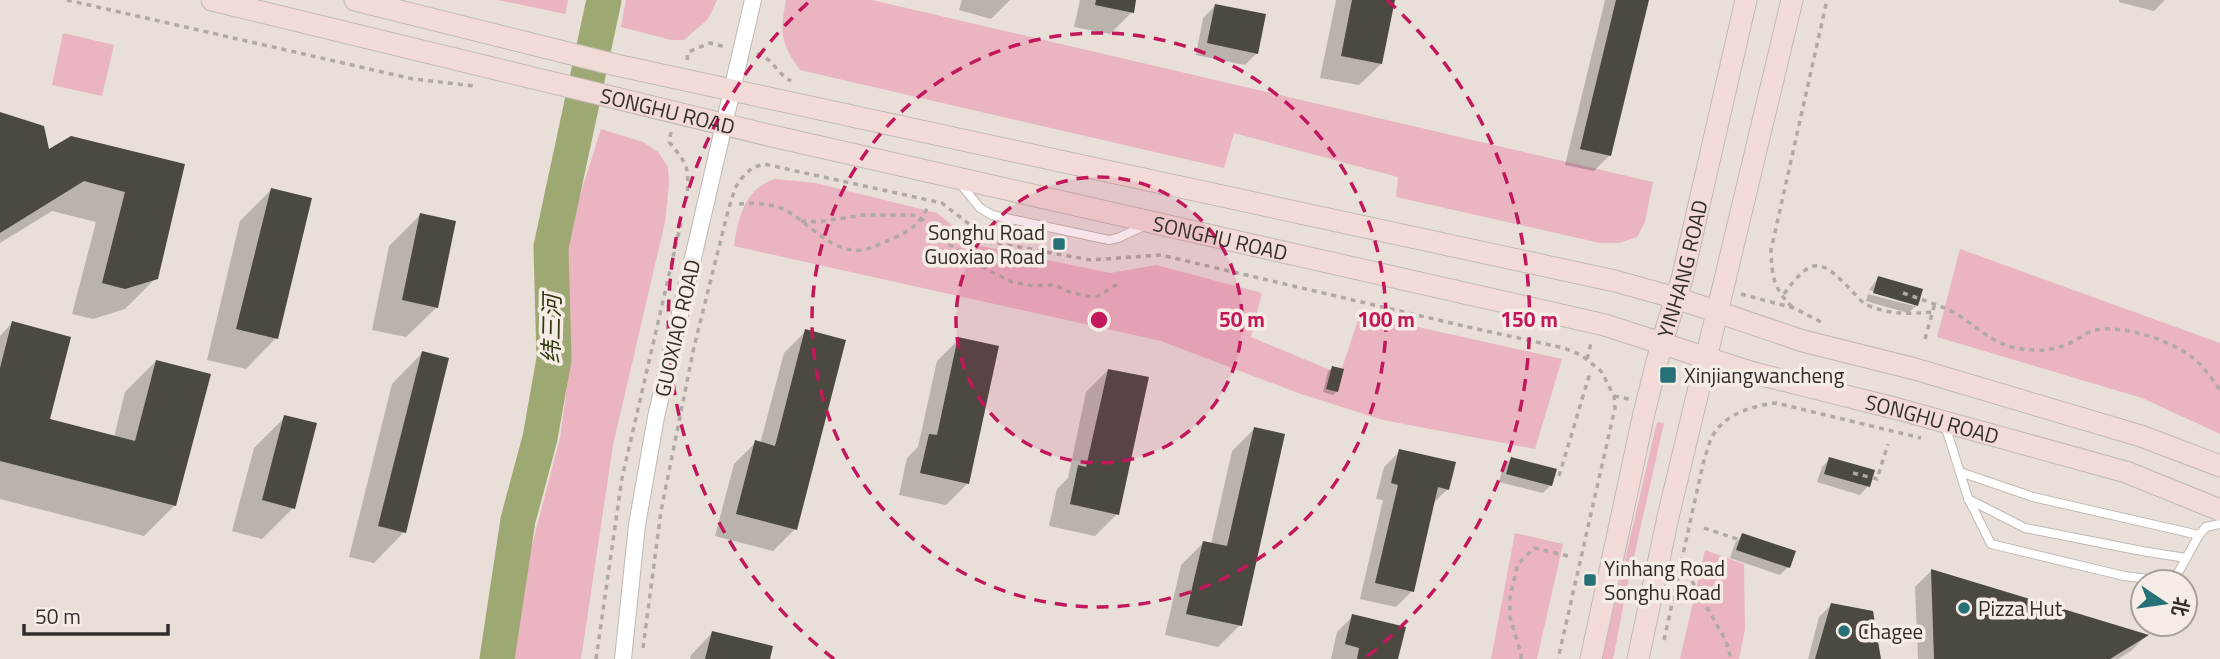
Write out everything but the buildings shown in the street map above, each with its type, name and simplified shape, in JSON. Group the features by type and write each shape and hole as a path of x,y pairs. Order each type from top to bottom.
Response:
{"main road":[{"name":"SONGHU ROAD","path":"212,0 724,125 1605,325 1791,383 2126,472 2220,510"},
{"name":"SONGHU ROAD","path":"355,0 617,65 1615,281 1676,298 1803,341 1915,369 2141,436 2220,466"},
{"name":"YINHANG ROAD","path":"1591,659 1662,342 1676,298 1745,0"},
{"name":"YINHANG ROAD","path":"1638,659 1692,414 1791,0"}],"street":[{"name":"GUOXIAO ROAD","path":"623,659 637,525 656,417 753,0"}],"lane":[{"path":"955,177 980,208 992,215 1109,240 1152,222"},
{"path":"1944,422 1968,498 1990,544 2124,576 2173,582 2199,535 2206,527 2220,524"},
{"path":"1959,472 2033,496 2199,535"},
{"path":"1968,498 2025,528 2186,558"}],"path":[{"path":"67,0 413,79 478,86"},
{"path":"1794,308 1778,292 1772,276 1772,250 1827,0"},
{"path":"641,659 661,511 694,347 735,188 752,168 764,164 942,203 992,242 1090,260 1161,255 1564,348 1581,355 1601,371 1614,396 1615,408 1558,659"},
{"path":"739,204 767,204 785,210 837,246 856,250 865,250 908,232 922,219 928,206"},
{"path":"801,221 833,222 864,215 900,214 922,219 937,239 956,247 967,258 1012,282 1034,286 1055,285 1069,292 1091,297 1098,296 1118,284"},
{"path":"1784,294 1798,274 1814,265 1834,272 1864,304 1899,315 1933,312"},
{"path":"1903,293 1935,303 1955,313 2000,343 2035,351 2055,349 2089,332 2103,329 2132,332 2167,343 2192,357 2220,390"},
{"path":"1925,339 1935,303"},
{"path":"1559,476 1590,373"},
{"path":"1614,396 1649,402"},
{"path":"1663,646 1703,464 1712,438 1738,413 1758,405 1776,403 1952,445"},
{"path":"1692,414 1726,422"},
{"path":"1853,472 1877,480 1888,444"},
{"path":"1704,528 1740,540"},
{"path":"1521,659 1510,617 1510,596 1518,564 1534,548 1568,556"},
{"path":"1692,581 1726,641 1731,659"}],"shaded area":[{"path":"498,0 568,0 565,14"},
{"path":"626,0 717,0 708,19 684,40 671,40 621,27"},
{"path":"786,0 872,0 1653,182 1645,222 1637,237 1619,243 1600,243 1396,197 1398,177 1234,133 1224,168 800,70 783,37"},
{"path":"63,33 114,45 102,96 52,85"},
{"path":"601,129 643,142 658,152 668,167 665,222 613,445 581,659 513,659 530,553 560,438 566,395 569,344 564,246"},
{"path":"775,179 816,183 937,213 976,245 1110,273 1156,265 1262,293 1251,337 1340,374 1360,314 1562,359 1535,449 1383,420 1298,393 1161,341 734,246 745,205 756,189"},
{"path":"1960,249 2220,343 2220,434 2142,398 1937,337"},
{"path":"1657,422 1664,423 1613,659 1602,659"},
{"path":"1515,533 1563,544 1537,659 1491,659"},
{"path":"1705,550 1744,564 1745,629 1739,659 1680,659"}],"waterway":[{"name":"纬三河","path":"497,659 518,520 540,438 554,359 551,247 604,0"}],"place":[{"name":"Songhu Road Guoxiao Road","path":"1059,244"},
{"name":"Xinjiangwancheng","path":"1668,375"},
{"name":"Yinhang Road Songhu Road","path":"1590,580"},
{"name":"Pizza Hut","path":"1964,608"},
{"name":"Chagee","path":"1844,631"}]}
